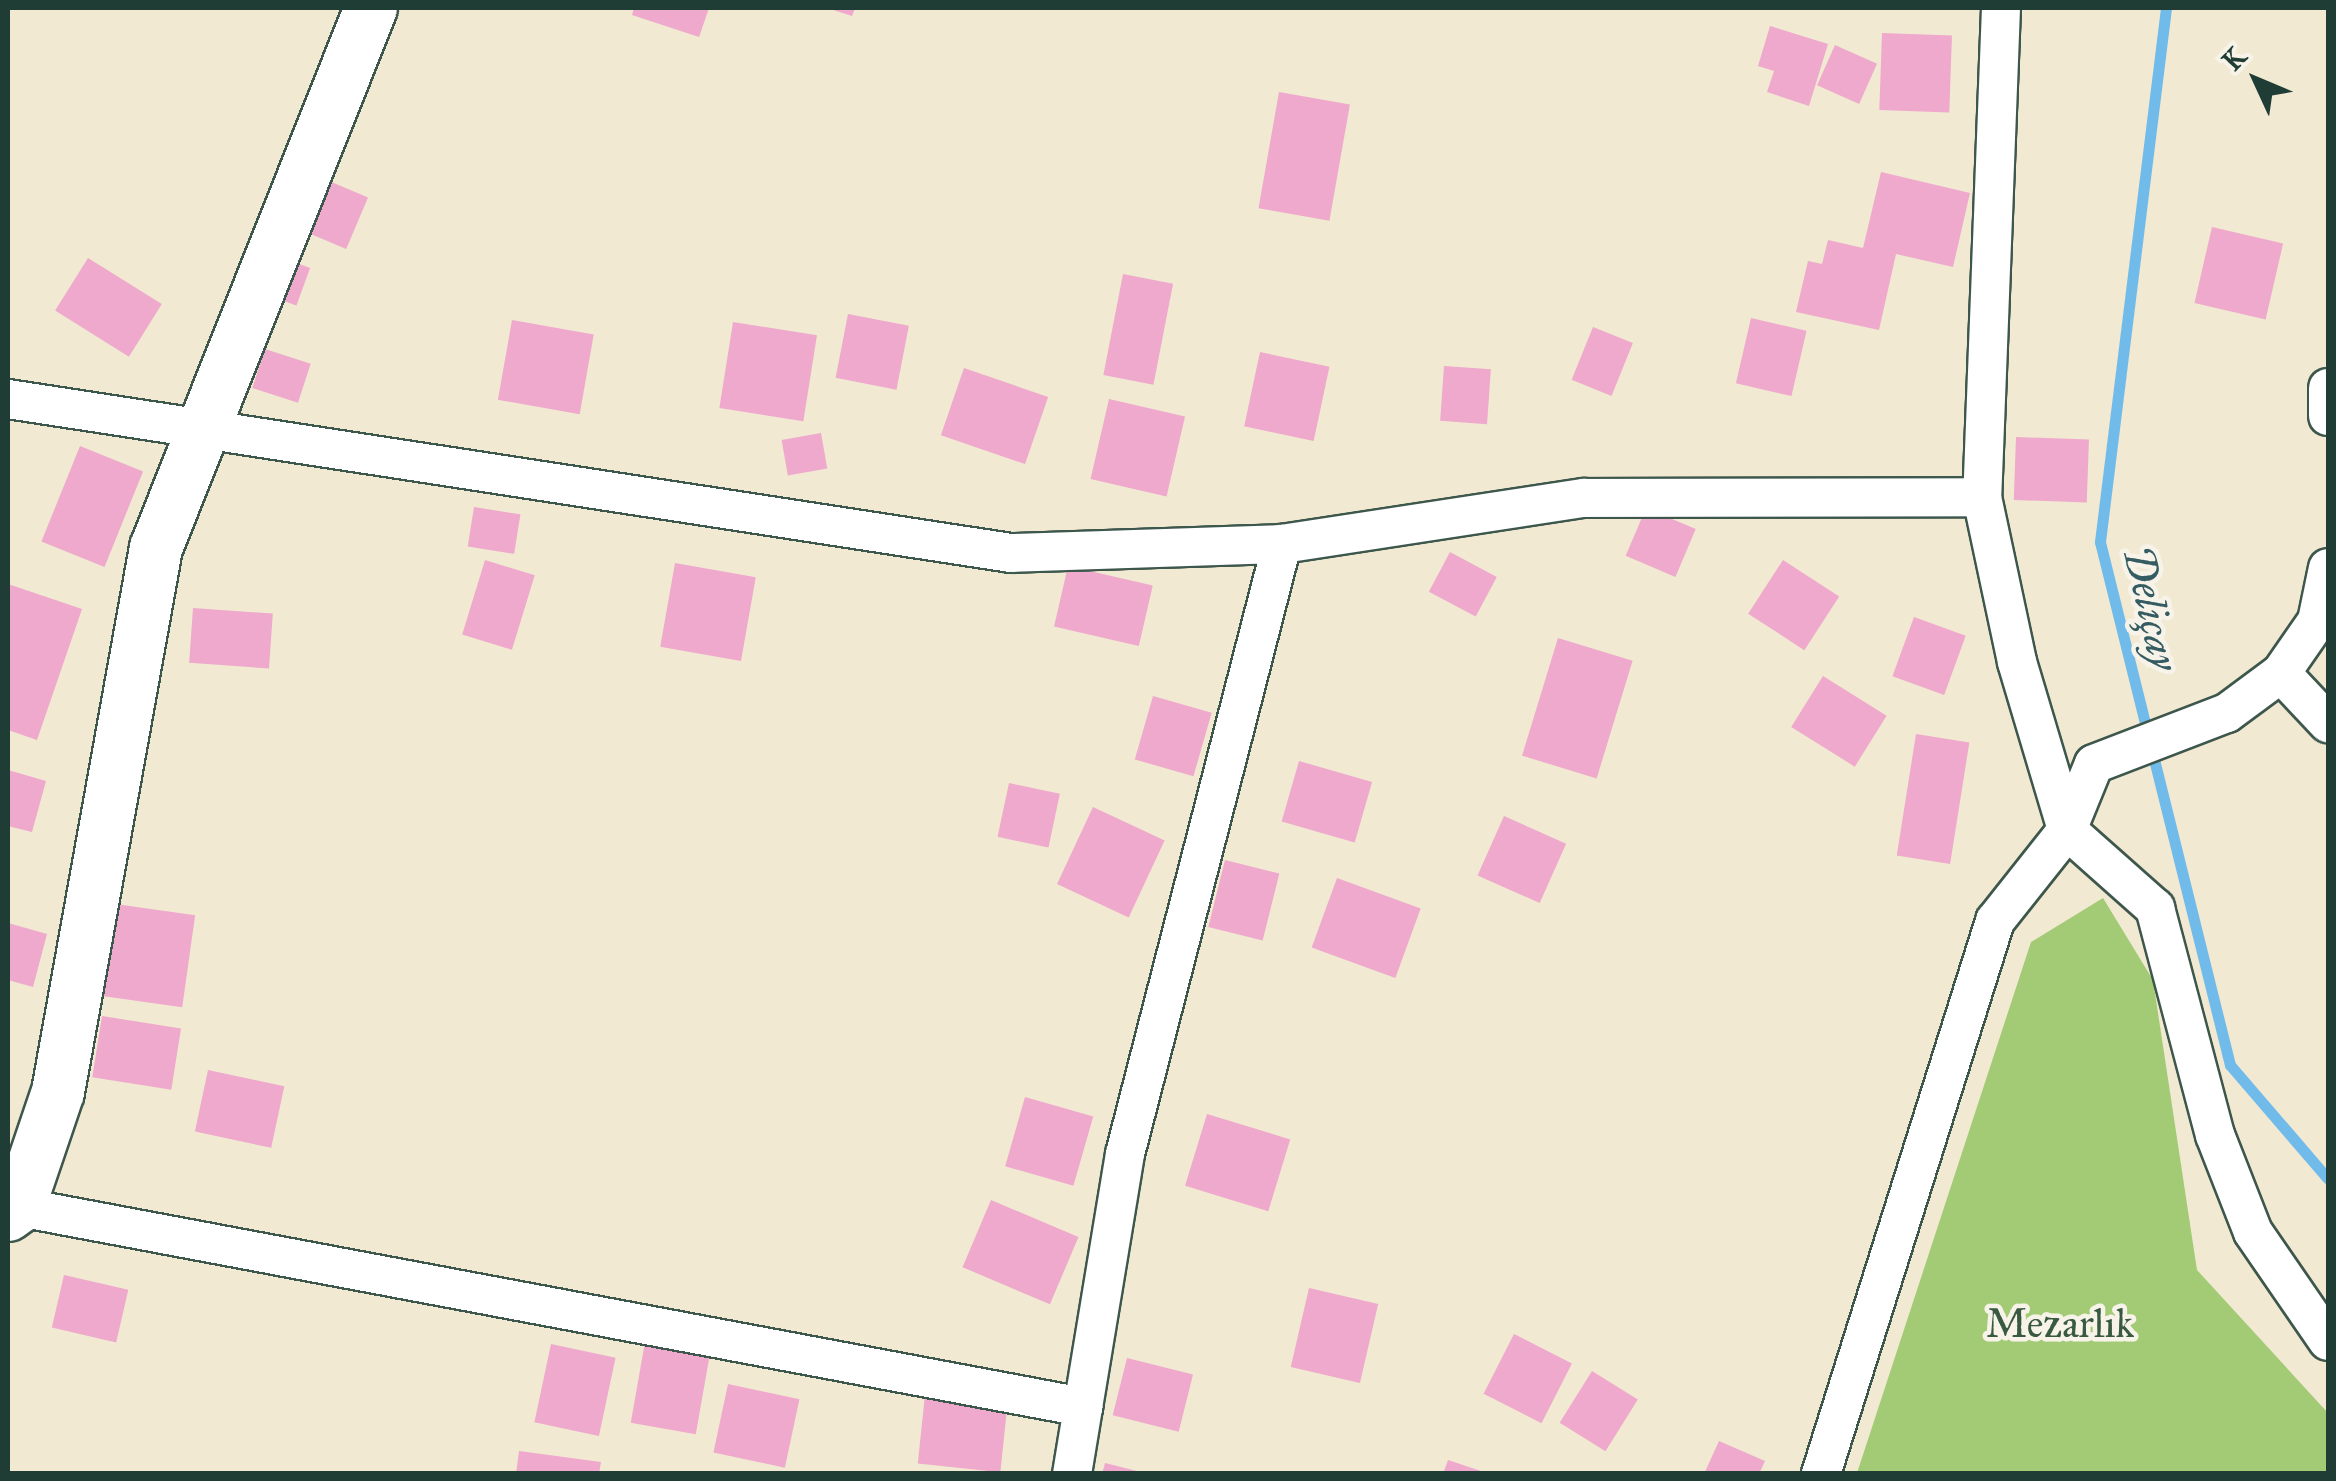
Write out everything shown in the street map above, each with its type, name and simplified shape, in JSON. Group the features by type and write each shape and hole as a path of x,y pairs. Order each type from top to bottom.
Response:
{"street":[{"path":"371,8 156,548 58,1092 13,1212 1083,1407"},
{"path":"2001,8 1982,497 2016,662 2067,830 2155,908 2215,1135 2253,1232 2328,1341"},
{"path":"2328,388 2328,416"},
{"path":"8,399 1010,553 1282,544 1584,498 1982,497"},
{"path":"1072,1474 1125,1154 1282,544"},
{"path":"1821,1474 1995,920 2067,830 2094,764 2132,746 2227,713 2281,673 2318,621 2328,568"},
{"path":"2281,673 2328,723"}],"green space":[{"name":"Mezarlık","path":"2103,898 2153,980 2197,1270 2328,1413 2328,1473 1857,1473 2031,942"}],"building":[{"path":"634,8 709,8 699,37 632,15"},
{"path":"827,8 855,8 852,16"},
{"path":"1770,26 1828,44 1809,106 1767,92 1774,71 1758,66"},
{"path":"1882,33 1952,35 1949,112 1879,110"},
{"path":"1835,45 1877,64 1859,104 1817,85"},
{"path":"1279,92 1350,105 1329,221 1259,208"},
{"path":"1881,172 1970,193 1953,267 1896,254 1879,330 1796,312 1808,261 1822,264 1828,240 1863,248"},
{"path":"322,178 368,198 346,249 300,230"},
{"path":"2212,227 2283,243 2266,319 2194,303"},
{"path":"280,257 310,268 296,306 266,295"},
{"path":"88,258 162,304 129,357 55,311"},
{"path":"1123,274 1173,284 1153,385 1103,375"},
{"path":"848,314 909,326 896,390 836,378"},
{"path":"1751,318 1807,331 1791,396 1736,383"},
{"path":"512,320 594,334 580,414 498,400"},
{"path":"733,322 817,335 803,421 719,408"},
{"path":"1593,327 1633,343 1612,396 1572,380"},
{"path":"265,349 311,364 298,403 252,388"},
{"path":"1260,352 1329,367 1314,441 1244,426"},
{"path":"1444,366 1491,369 1487,424 1440,421"},
{"path":"964,368 1048,397 1025,464 941,435"},
{"path":"1109,399 1185,417 1167,496 1091,479"},
{"path":"821,433 827,468 788,475 782,440"},
{"path":"2016,437 2089,440 2087,503 2014,500"},
{"path":"80,446 143,471 104,567 41,541"},
{"path":"474,507 520,514 514,554 468,547"},
{"path":"1646,508 1696,529 1675,577 1626,556"},
{"path":"1450,552 1497,577 1476,617 1429,592"},
{"path":"485,560 535,575 512,650 462,635"},
{"path":"1783,560 1839,596 1804,650 1748,614"},
{"path":"675,563 756,577 741,661 660,647"},
{"path":"1068,566 1153,586 1139,646 1054,626"},
{"path":"8,584 82,609 37,740 8,730"},
{"path":"193,608 273,614 269,668 189,663"},
{"path":"1914,617 1966,636 1944,695 1892,676"},
{"path":"1558,638 1633,661 1597,778 1522,756"},
{"path":"1823,676 1887,716 1855,767 1791,727"},
{"path":"1153,696 1212,713 1193,776 1135,759"},
{"path":"1916,734 1969,742 1950,864 1897,855"},
{"path":"1299,761 1372,782 1355,843 1282,822"},
{"path":"8,770 46,781 32,832 8,826"},
{"path":"1009,783 1060,794 1048,848 998,837"},
{"path":"1093,807 1165,840 1129,917 1057,884"},
{"path":"1504,816 1566,844 1540,903 1478,875"},
{"path":"1225,860 1279,874 1263,940 1208,927"},
{"path":"1337,878 1421,908 1395,978 1312,948"},
{"path":"108,903 195,915 182,1007 95,995"},
{"path":"8,923 47,934 33,987 8,980"},
{"path":"102,1016 181,1029 171,1090 92,1077"},
{"path":"208,1070 284,1086 271,1148 195,1132"},
{"path":"1025,1097 1093,1117 1073,1186 1005,1166"},
{"path":"1207,1114 1290,1139 1268,1211 1185,1186"},
{"path":"991,1200 1078,1237 1050,1304 962,1267"},
{"path":"64,1275 128,1290 116,1342 52,1328"},
{"path":"1309,1288 1378,1304 1360,1383 1291,1367"},
{"path":"1514,1334 1572,1364 1541,1423 1484,1394"},
{"path":"645,1342 710,1353 696,1434 631,1423"},
{"path":"551,1344 616,1358 599,1436 534,1422"},
{"path":"1127,1358 1193,1374 1179,1432 1113,1415"},
{"path":"1592,1371 1638,1400 1605,1451 1560,1423"},
{"path":"728,1384 799,1399 785,1468 713,1452"},
{"path":"925,1395 1008,1404 1000,1472 918,1464"},
{"path":"1719,1441 1765,1461 1759,1474 1704,1474"},
{"path":"519,1451 601,1462 599,1474 516,1474"},
{"path":"1448,1460 1487,1473 1487,1474 1443,1474"},
{"path":"1105,1463 1141,1472 1141,1474 1102,1474"}],"waterway":[{"name":"Deliçay","path":"2166,8 2100,542 2230,1065 2328,1179"}]}
